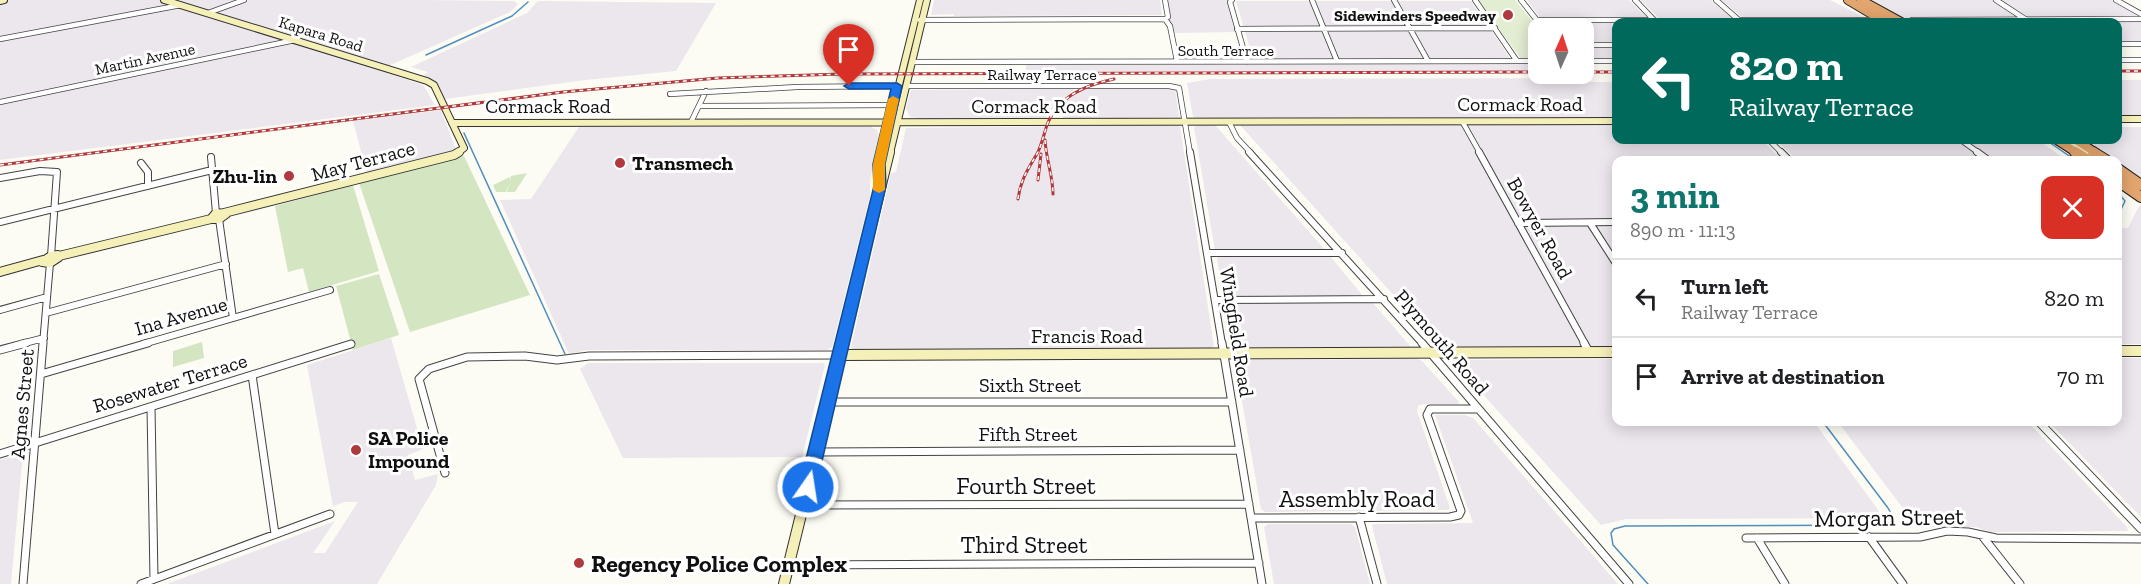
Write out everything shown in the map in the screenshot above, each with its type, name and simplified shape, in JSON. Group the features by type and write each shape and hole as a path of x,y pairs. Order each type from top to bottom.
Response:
{"highway":[{"path":"1848,0 1878,18"},
{"path":"1861,0 1893,18"},
{"path":"2063,144 2082,156"},
{"path":"2082,144 2100,156"},
{"path":"2122,172 2141,185"},
{"path":"2122,184 2141,197"}],"main road":[{"path":"888,119 892,105"}],"street":[{"name":"Kapara Road","path":"164,0 434,85 452,123"},
{"path":"208,13 244,0"},
{"path":"919,20 920,0"},
{"path":"784,584 880,186 885,174 919,20 927,0"},
{"path":"1165,0 1168,17 1165,19"},
{"path":"1312,0 1337,61"},
{"path":"1394,0 1428,61"},
{"path":"1521,0 1535,18"},
{"path":"1635,0 1652,18"},
{"path":"1716,0 1737,18"},
{"path":"1855,0 1887,18"},
{"path":"1996,0 2024,18"},
{"path":"2116,0 2141,14"},
{"path":"1231,1 1247,62"},
{"path":"1476,1 1517,61"},
{"path":"0,39 181,5"},
{"path":"919,20 1165,19"},
{"path":"1165,19 1170,26 1177,61"},
{"path":"2122,19 2141,19"},
{"path":"1594,20 1612,21"},
{"path":"1237,29 1495,28"},
{"name":"Martin Avenue","path":"0,102 295,40"},
{"path":"2122,44 2141,44"},
{"path":"1594,45 1612,45"},
{"path":"699,106 892,105 897,86 910,60"},
{"name":"South Terrace","path":"910,60 1528,61"},
{"path":"1594,61 1612,60"},
{"path":"2122,60 2141,60"},
{"path":"670,94 797,87 897,86"},
{"name":"Railway Terrace","path":"906,86 1178,87"},
{"name":"Wingfield Road","path":"1178,87 1181,89 1262,584"},
{"path":"691,122 706,91"},
{"path":"899,114 906,121 917,123"},
{"path":"880,186 879,164 888,119"},
{"name":"Cormack Road","path":"452,123 861,122 888,119 896,126 917,123 1612,121"},
{"name":"Bowyer Road","path":"1462,121 1589,352"},
{"path":"861,122 878,126 885,134"},
{"name":"Plymouth Road","path":"1229,122 1233,133 1384,299 1629,584"},
{"path":"2122,122 2141,122"},
{"name":"May Terrace","path":"0,272 459,153 464,148 452,123"},
{"path":"1773,144 1785,156"},
{"path":"1966,144 1983,156"},
{"path":"2072,144 2091,156"},
{"path":"211,157 233,318"},
{"path":"141,163 148,172 148,186"},
{"path":"0,222 212,170"},
{"path":"3,177 56,171 55,209"},
{"path":"2122,178 2141,191"},
{"name":"Agnes Street","path":"22,584 55,209"},
{"path":"1590,222 1612,257"},
{"path":"1518,223 1612,222"},
{"path":"1208,254 1342,253"},
{"path":"46,313 225,264"},
{"name":"Ina Avenue","path":"41,374 330,290"},
{"path":"0,310 47,297"},
{"path":"1215,300 1384,299"},
{"path":"0,351 44,338"},
{"name":"Rosewater Terrace","path":"0,454 351,344"},
{"path":"2122,351 2141,351"},
{"name":"Francis Road","path":"446,473 419,384 421,375 432,368 467,357 525,356 557,360 590,356 1612,352"},
{"path":"252,375 274,534"},
{"name":"Sixth Street","path":"828,402 1232,402"},
{"path":"151,407 154,579"},
{"name":"Assembly Road","path":"1251,518 1450,517 1459,515 1461,511 1427,415 1430,409 1478,409"},
{"path":"2043,426 2141,529"},
{"name":"Fifth Street","path":"816,452 1240,450"},
{"name":"Fourth Street","path":"803,505 1249,504"},
{"path":"141,584 330,514"},
{"path":"1359,517 1377,584"},
{"name":"Morgan Street","path":"1746,538 1920,537 1947,531 1968,532 1982,537 2141,538"},
{"path":"1869,537 1902,584"},
{"path":"1982,537 2020,584"},
{"path":"1757,538 1785,584"},
{"name":"Third Street","path":"789,565 1259,563"}],"shaded area":[{"path":"0,0 421,0 516,1 515,3 519,3 510,12 379,70 423,85 435,105 0,160"},
{"path":"934,0 1160,0 1162,15 931,15"},
{"path":"1165,0 1230,0 1238,32 1171,33 1165,19 1168,17"},
{"path":"1527,0 1629,0 1647,18 1540,18"},
{"path":"1640,0 1711,0 1731,18 1659,18"},
{"path":"1721,0 1830,0 1866,18 1744,18"},
{"path":"1872,0 1992,0 2017,16 1904,18"},
{"path":"1998,0 2111,0 2141,17 2028,17"},
{"path":"538,1 716,3 676,71 585,80 445,99 434,81 424,75 428,72 411,67 527,13"},
{"path":"1236,1 1471,1 1510,58 1253,59"},
{"path":"2122,20 2141,20 2141,42 2122,42"},
{"path":"1594,22 1612,22 1612,43 1594,43"},
{"path":"1612,46 1612,58 1594,58 1594,47"},
{"path":"1528,64 1528,71 1026,71 1026,65"},
{"path":"1528,78 1528,84 1612,82 1612,117 1197,118 1193,117 1187,83 1210,79"},
{"path":"2122,80 2141,80 2141,116 2122,116"},
{"path":"1075,89 1056,104 1046,118 919,119 910,117 906,108 911,90"},
{"path":"1085,89 1175,89 1179,117 1063,119 1063,103"},
{"path":"441,110 456,150 367,174 353,121"},
{"path":"1612,124 1612,144 1766,144 1778,156 1612,156 1612,346 1444,347 1434,340 1240,125"},
{"path":"1176,125 1180,127 1214,346 1212,348 853,349 851,347 891,173 896,172 906,128"},
{"path":"1215,125 1325,250 1215,251 1194,127"},
{"path":"870,126 877,130 879,136 870,180 870,196 832,347 827,350 587,350 569,354 500,200 531,199 579,127"},
{"path":"2122,127 2141,127 2141,181 2122,167 2122,156 2107,156 2088,144 2122,144"},
{"path":"1780,144 2044,144 2060,156 1793,156"},
{"path":"2141,206 2141,344 2122,344 2122,228 2128,228"},
{"path":"1221,256 1330,256 1363,296 1223,297 1217,258"},
{"path":"1372,302 1411,347 1236,348 1230,333 1224,304"},
{"path":"391,338 423,449 408,455 415,480 438,474 436,485 377,584 167,584 335,521 313,553 325,553 358,502 345,502 333,506 307,365"},
{"path":"2122,358 2141,358 2141,517 2053,426 2122,426"},
{"path":"1418,359 1459,402 1458,404 1423,404 1418,406 1417,411 1450,508 1448,510 1265,512 1261,509 1235,362 1238,360"},
{"path":"1612,359 1612,426 1817,426 1879,511 1873,518 1626,519 1601,525 1452,360"},
{"path":"588,363 824,363 825,365 802,457 623,458 580,369"},
{"path":"1435,415 1465,415 1473,418 1618,584 1387,584 1372,526 1374,524 1473,523"},
{"path":"1841,426 2032,426 2127,527 2128,531 1990,532 1976,527 1917,527"},
{"path":"23,453 11,584 0,584 0,460"},
{"path":"1268,524 1351,524 1355,527 1370,584 1274,584 1264,527"}],"green space":[{"name":"Sidewinders Speedway","path":"1478,0 1515,0 1529,18 1528,59 1521,59"},
{"path":"464,156 530,295 410,332 359,183"},
{"path":"527,173 515,192 507,192 509,184 506,192 496,192 493,185 510,177 510,181 511,176"},
{"path":"353,185 379,271 309,292 303,268 288,272 275,206"},
{"path":"379,274 399,335 353,350 336,286"},
{"path":"202,342 204,358 173,367 173,351"}],"waterway":[{"path":"426,55 512,16 528,2"},
{"path":"464,133 565,354"},
{"path":"2052,144 2069,156"},
{"path":"2122,198 2125,201 2122,207"},
{"path":"1648,584 1613,545 1611,533 1614,529 1625,526 1889,525 1893,517 1888,508 1826,426"}],"railway":[{"path":"2122,71 2141,71"},
{"path":"0,165 563,92 718,78 843,74 1528,72"},
{"path":"1594,72 1612,72"},
{"path":"1018,199 1023,180 1038,152 1047,125 1058,106 1074,93 1114,79"},
{"path":"1045,140 1053,194"},
{"path":"1038,180 1041,154"}],"slow traffic":[{"path":"879,190 879,164 893,99"}],"place":[{"name":"Sidewinders Speedway","path":"1508,15"},
{"name":"Transmech","path":"620,163"},
{"name":"Zhu-lin","path":"289,176"},
{"name":"SA Police Impound","path":"356,450"},
{"name":"Regency Police Complex","path":"579,563"}],"route":[{"path":"808,487 880,186 879,164 897,86 849,86"}]}
